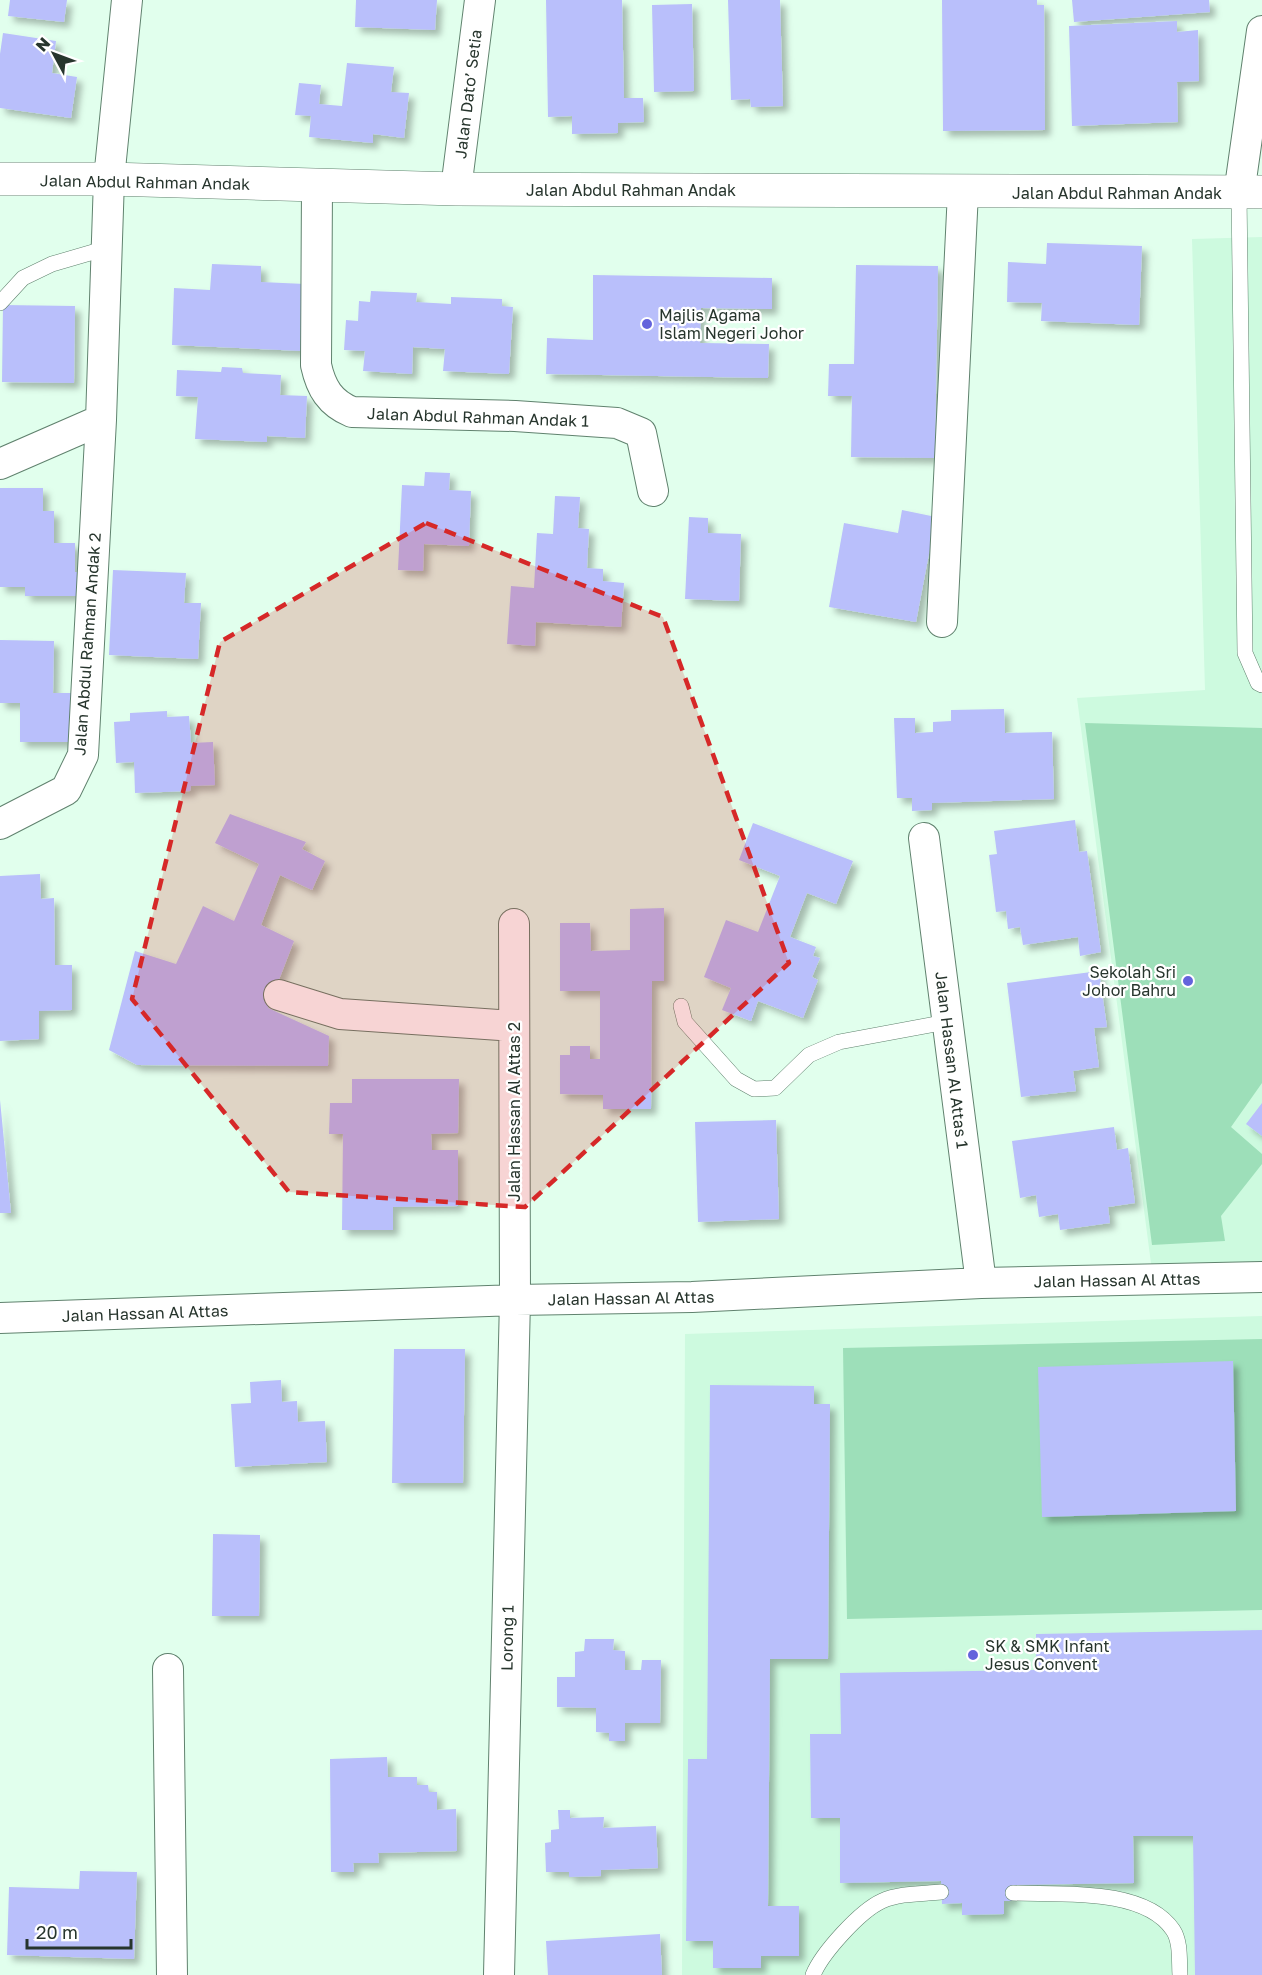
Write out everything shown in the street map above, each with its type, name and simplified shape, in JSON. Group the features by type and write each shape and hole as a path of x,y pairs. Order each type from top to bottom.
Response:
{"street":[{"name":"Jalan Abdul Rahman Andak 2","path":"0,824 66,790 83,755 101,420 109,179 127,0"},
{"name":"Jalan Dato’ Setia","path":"456,189 480,0"},
{"path":"1251,193 1262,32"},
{"name":"Jalan Abdul Rahman Andak","path":"0,179 109,179 316,187 456,189 1251,193"},
{"name":"Jalan Abdul Rahman Andak 1","path":"316,187 316,365 320,384 336,406 352,412 515,416 617,423 641,433 653,491"},
{"path":"942,622 963,192"},
{"path":"0,464 101,420"},
{"name":"Jalan Hassan Al Attas 1","path":"924,838 981,1283"},
{"name":"Jalan Hassan Al Attas 2","path":"514,924 515,1300"},
{"path":"279,995 340,1014 513,1026"},
{"name":"Jalan Hassan Al Attas","path":"0,1318 515,1300 692,1297 981,1283 1262,1277"},
{"name":"Lorong 1","path":"499,1975 515,1300"},
{"path":"168,1669 172,1975"}],"lane":[{"path":"1251,193 1245,653 1258,683 1262,685"},
{"path":"0,303 23,278 52,264 107,248"},
{"path":"681,1006 685,1022 736,1079 754,1089 775,1088 809,1055 839,1042 946,1022"},
{"path":"813,1975 825,1954 867,1911 882,1901 900,1895 941,1892"},
{"path":"1013,1893 1126,1899 1145,1908 1162,1918 1174,1931 1178,1947 1180,1975"}],"highlighted area":[{"path":"426,523 663,617 789,963 525,1207 289,1192 132,999 220,642"}],"shaded area":[{"name":"Sekolah Sri Johor Bahru","path":"1262,237 1262,1265 1152,1271 1077,698 1205,690 1192,239"},
{"name":"Sekolah Sri Johor Bahru","path":"1085,723 1262,728 1262,1083 1231,1127 1262,1154 1262,1164 1221,1216 1225,1241 1152,1245"},
{"name":"SK & SMK Infant Jesus Convent","path":"1262,1316 1262,1975 682,1975 685,1334"},
{"path":"1262,1339 1262,1610 847,1619 843,1348"}],"building":[{"path":"10,0 67,0 64,22 8,16"},
{"path":"356,0 437,0 435,30 355,27"},
{"path":"546,0 622,0 624,98 643,98 644,122 618,123 618,133 572,134 572,116 548,117"},
{"path":"728,0 780,0 783,106 751,107 750,99 731,100"},
{"path":"942,0 1037,0 1037,5 1044,5 1045,130 943,131"},
{"path":"1072,0 1209,0 1210,12 1074,22"},
{"path":"692,4 694,91 654,92 652,5"},
{"path":"1177,21 1177,32 1198,30 1199,81 1177,82 1178,122 1072,126 1069,26"},
{"path":"3,33 56,41 52,73 77,77 71,118 0,108 0,54"},
{"path":"347,63 394,67 391,92 409,93 404,138 373,134 373,143 309,137 311,116 295,115 299,83 321,85 319,104 342,106"},
{"path":"1047,243 1142,246 1139,325 1041,321 1042,303 1007,302 1008,262 1046,264"},
{"path":"212,264 261,266 261,282 305,284 302,351 172,345 174,288 210,290"},
{"path":"856,265 938,266 935,458 851,457 852,396 828,396 829,364 854,364"},
{"name":"Majlis Agama Islam Negeri Johor","path":"593,275 772,278 772,309 701,308 700,343 769,344 768,378 546,374 547,338 593,340"},
{"path":"371,291 417,293 416,302 451,304 451,297 502,299 502,306 513,307 509,374 443,371 445,349 413,347 412,374 363,371 365,351 344,350 346,320 358,321 359,301 370,302"},
{"path":"3,305 75,306 74,383 2,382"},
{"path":"222,367 242,368 243,373 281,375 280,395 307,396 305,438 267,436 267,442 195,439 198,397 176,396 177,370 221,372"},
{"path":"425,472 450,473 449,490 471,491 469,546 424,544 423,571 398,570 402,485 424,486"},
{"path":"0,488 43,488 43,511 54,511 54,543 75,543 75,572 88,572 88,596 25,596 25,587 0,587"},
{"path":"555,496 580,497 578,528 589,529 587,568 603,569 603,581 624,583 621,627 536,622 535,646 507,644 511,586 534,588 537,533 553,534"},
{"path":"902,510 936,517 916,622 829,607 844,523 898,533"},
{"path":"689,517 708,518 708,533 741,534 739,601 685,599"},
{"path":"113,570 186,573 184,603 201,603 198,659 109,655"},
{"path":"0,640 54,641 53,693 78,693 77,742 20,742 20,703 0,703"},
{"path":"1004,709 1005,733 1052,732 1054,799 932,803 932,810 912,811 912,798 897,798 894,718 915,718 915,733 933,732 933,722 951,721 951,710"},
{"path":"167,711 167,717 189,716 191,743 213,742 215,785 191,786 190,791 135,793 134,762 116,763 114,722 130,721 130,713"},
{"path":"230,814 306,842 302,849 325,861 312,890 280,875 261,925 294,941 268,1008 329,1036 328,1066 137,1065 109,1050 135,951 176,964 203,906 234,921 259,864 215,843"},
{"path":"1075,820 1079,852 1087,851 1101,952 1080,956 1078,937 1023,945 1020,927 1008,929 1006,911 996,912 989,855 997,854 994,831"},
{"path":"753,823 853,861 836,904 807,893 790,937 816,947 813,956 820,958 812,977 818,980 803,1018 758,1001 751,1021 722,1010 731,988 704,977 726,920 758,932 780,876 739,860"},
{"path":"40,874 41,899 54,898 55,965 72,965 72,1010 39,1011 39,1039 0,1041 0,876"},
{"path":"664,908 664,981 652,981 651,1109 603,1109 603,1095 560,1094 560,1055 570,1055 570,1046 590,1046 590,1059 600,1059 600,991 560,991 560,923 590,923 591,951 630,950 630,909"},
{"path":"1099,971 1107,1027 1094,1028 1099,1067 1073,1071 1076,1091 1021,1097 1007,983"},
{"path":"352,1079 459,1079 458,1133 431,1134 432,1150 458,1150 458,1206 393,1207 393,1230 342,1230 343,1134 329,1134 330,1103 352,1103"},
{"path":"0,1100 11,1213 0,1213"},
{"path":"1262,1103 1262,1136 1246,1124"},
{"path":"776,1120 779,1219 698,1222 695,1122"},
{"path":"1114,1127 1117,1150 1128,1148 1135,1203 1108,1207 1110,1223 1060,1230 1058,1214 1039,1217 1036,1195 1020,1198 1012,1141"},
{"path":"394,1349 465,1349 463,1483 392,1483"},
{"path":"1233,1361 1236,1511 1042,1517 1038,1367"},
{"path":"281,1380 282,1402 297,1401 298,1422 325,1421 327,1462 235,1467 231,1404 251,1403 250,1382"},
{"path":"710,1385 814,1386 814,1404 830,1404 828,1659 770,1659 768,1906 799,1906 799,1956 761,1956 761,1968 713,1968 713,1941 686,1941 688,1759 707,1759"},
{"path":"213,1534 260,1535 259,1616 212,1616"},
{"path":"1262,1630 1262,1975 1195,1975 1193,1836 1133,1836 1134,1883 1013,1885 1013,1901 1004,1901 1004,1914 962,1915 962,1903 942,1904 941,1881 840,1883 840,1818 811,1818 810,1734 841,1734 840,1673 1036,1670 1036,1634"},
{"path":"585,1639 614,1639 613,1650 625,1651 625,1670 641,1670 642,1660 661,1660 660,1723 625,1723 625,1741 609,1741 609,1733 596,1732 596,1708 557,1707 557,1677 575,1677 575,1652 584,1651"},
{"path":"387,1757 388,1777 417,1777 417,1785 428,1785 429,1792 437,1792 437,1810 456,1809 457,1851 378,1853 379,1863 353,1863 354,1872 331,1872 330,1759"},
{"path":"558,1810 570,1810 570,1818 604,1817 603,1828 656,1826 658,1868 601,1870 601,1876 569,1877 569,1872 546,1872 545,1843 551,1842 551,1830 559,1829"},
{"path":"80,1871 137,1872 134,1959 7,1955 9,1887 79,1889"},
{"path":"660,1934 662,1975 548,1975 546,1941"}],"place":[{"name":"Majlis Agama Islam Negeri Johor","path":"647,324"},
{"name":"Sekolah Sri Johor Bahru","path":"1188,981"},
{"name":"SK & SMK Infant Jesus Convent","path":"973,1655"}]}
